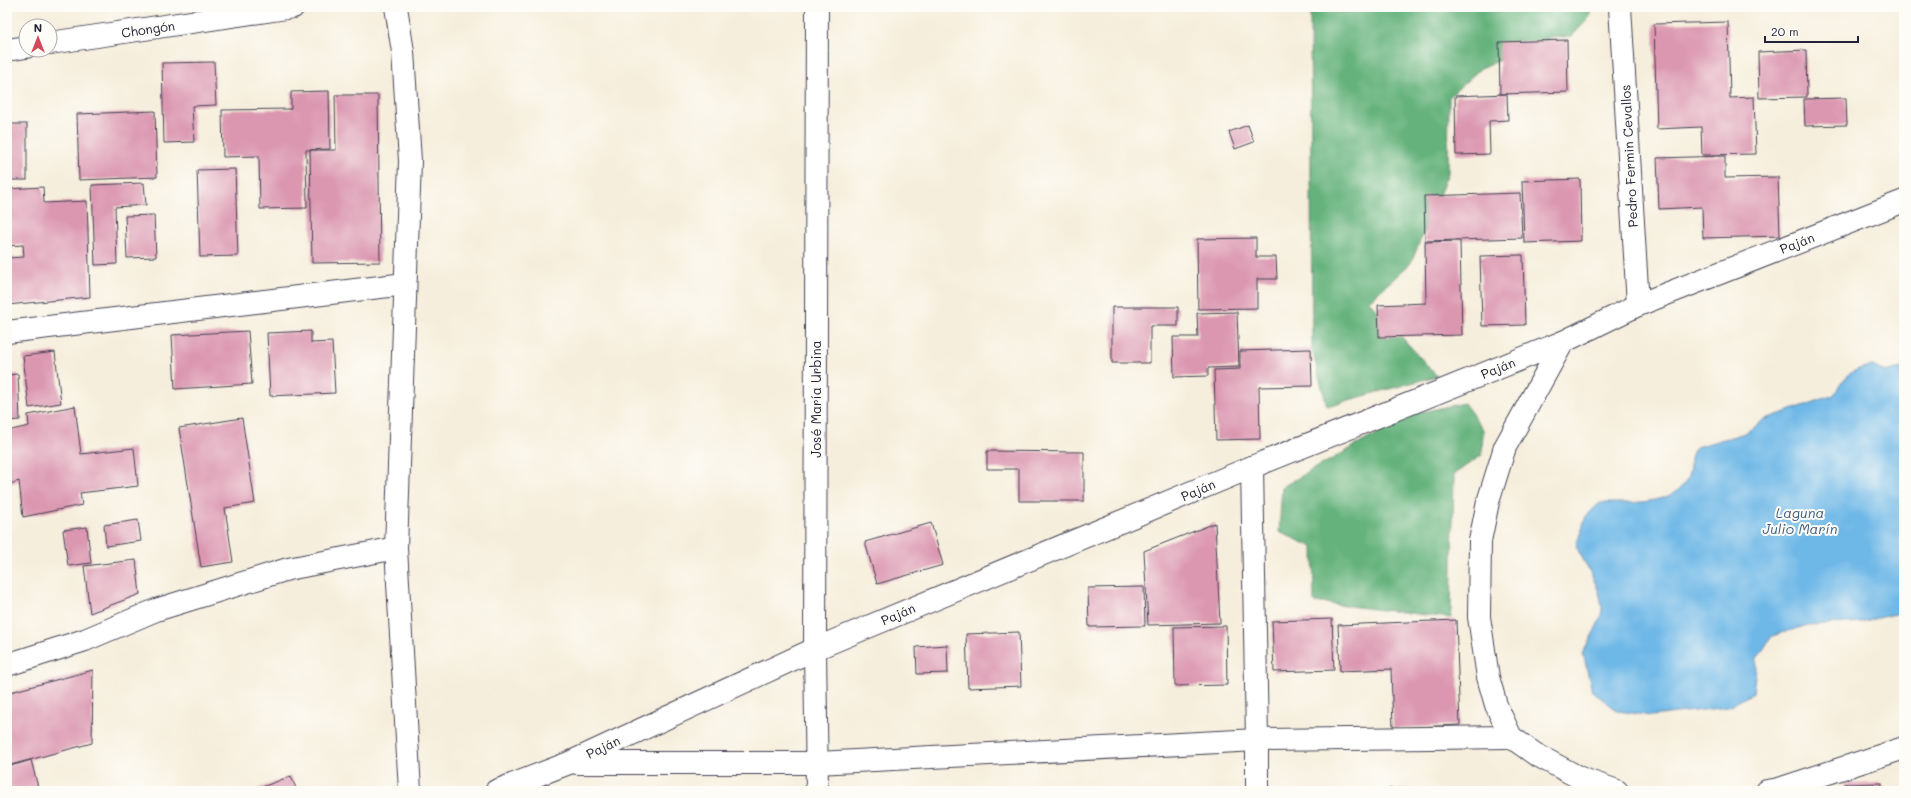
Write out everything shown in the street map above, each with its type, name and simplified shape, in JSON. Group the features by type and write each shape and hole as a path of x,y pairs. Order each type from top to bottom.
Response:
{"street":[{"name":"Chongón","path":"58,42 293,7"},
{"path":"396,7 403,52 410,161 396,548 410,791"},
{"name":"José María Urbina","path":"817,7 815,649 817,791"},
{"name":"Pedro Fermin Cevallos","path":"1620,7 1638,306"},
{"path":"7,50 18,48"},
{"name":"Paján","path":"496,791 570,763 815,649 1252,467 1563,342 1638,306 1904,201"},
{"path":"7,332 405,284"},
{"path":"1563,342 1505,447 1488,502 1480,541 1479,617 1488,677 1496,705 1511,737 1535,754 1580,778 1617,791"},
{"path":"1252,467 1257,791"},
{"path":"7,665 85,640 156,610 288,569 396,548"},
{"path":"570,763 817,763 1257,740 1511,737"},
{"path":"1767,791 1779,789 1904,748"}],"green space":[{"path":"1310,7 1590,7 1590,17 1572,36 1551,38 1481,68 1449,97 1448,173 1411,263 1369,301 1437,376 1327,406 1312,350"},
{"path":"1464,403 1483,429 1482,455 1454,474 1451,618 1314,602 1313,547 1279,532 1282,487 1412,414"}],"water":[{"name":"Laguna Julio Marín","path":"1873,366 1884,372 1902,368 1904,366 1904,612 1862,622 1808,625 1772,636 1757,659 1753,693 1728,707 1651,716 1618,711 1592,691 1583,653 1597,626 1602,610 1596,585 1576,546 1586,516 1600,503 1635,503 1661,498 1672,494 1681,488 1687,479 1692,455 1696,447 1745,433 1763,420 1834,395 1845,378 1853,371"}],"building":[{"path":"1728,22 1730,98 1754,97 1756,154 1702,155 1701,127 1657,129 1654,24"},
{"path":"1567,40 1568,92 1500,94 1499,42"},
{"path":"1806,50 1807,97 1759,98 1758,52"},
{"path":"214,62 216,105 192,106 194,142 164,143 162,63"},
{"path":"329,91 330,149 306,150 307,208 260,209 259,156 223,157 222,110 291,109 291,92"},
{"path":"1507,94 1508,120 1489,121 1490,154 1456,155 1455,96"},
{"path":"335,95 378,95 380,262 312,263 310,150 336,150"},
{"path":"1846,98 1847,125 1805,126 1804,99"},
{"path":"155,111 157,177 79,180 77,114"},
{"path":"7,124 27,124 27,180 7,180"},
{"path":"1248,125 1254,142 1235,149 1229,132"},
{"path":"1725,156 1725,178 1778,177 1780,236 1703,238 1702,207 1659,209 1657,158"},
{"path":"235,169 238,256 200,257 197,170"},
{"path":"1580,179 1581,241 1524,243 1522,181"},
{"path":"144,183 146,205 115,207 117,264 95,265 92,185"},
{"path":"43,187 44,203 87,201 90,297 7,305 7,258 24,257 23,245 7,246 7,189"},
{"path":"1520,193 1522,238 1425,241 1424,196"},
{"path":"154,215 156,257 127,258 125,216"},
{"path":"1256,238 1256,257 1276,257 1277,279 1257,279 1257,308 1198,309 1197,239"},
{"path":"1460,241 1462,335 1379,337 1378,305 1426,303 1425,242"},
{"path":"1523,255 1525,325 1482,326 1480,256"},
{"path":"1112,307 1178,307 1178,326 1150,326 1150,363 1112,363"},
{"path":"1237,312 1239,367 1208,368 1208,376 1174,377 1173,337 1198,337 1197,313"},
{"path":"248,331 252,384 175,389 172,335"},
{"path":"311,331 311,343 332,342 335,393 270,396 267,333"},
{"path":"1311,349 1312,386 1259,387 1260,439 1216,440 1214,370 1240,369 1240,351"},
{"path":"55,352 61,403 29,408 23,356"},
{"path":"18,374 20,420 7,421 7,375"},
{"path":"75,406 81,454 134,448 138,486 80,493 82,505 23,517 19,481 7,485 7,431 29,426 28,415"},
{"path":"242,418 255,503 225,508 233,562 201,567 179,428"},
{"path":"987,451 1084,452 1084,501 1019,501 1019,469 987,469"},
{"path":"138,520 141,541 106,546 104,525"},
{"path":"931,523 943,565 877,584 865,542"},
{"path":"1215,523 1220,623 1148,625 1144,551"},
{"path":"87,527 91,563 68,566 63,530"},
{"path":"136,560 140,594 90,613 84,566"},
{"path":"1144,587 1145,626 1089,627 1088,588"},
{"path":"1332,619 1334,670 1274,672 1272,621"},
{"path":"1456,620 1460,725 1393,728 1391,669 1340,671 1338,625"},
{"path":"1226,626 1227,685 1175,686 1174,627"},
{"path":"1019,632 1021,686 968,688 966,634"},
{"path":"947,645 948,673 917,674 916,647"},
{"path":"93,670 92,743 7,766 7,693"},
{"path":"31,760 39,791 7,791 7,767"},
{"path":"291,776 297,791 252,791"},
{"path":"1882,783 1882,791 1845,791 1844,784"},
{"path":"1389,789 1418,790 1418,791 1389,791"}]}
